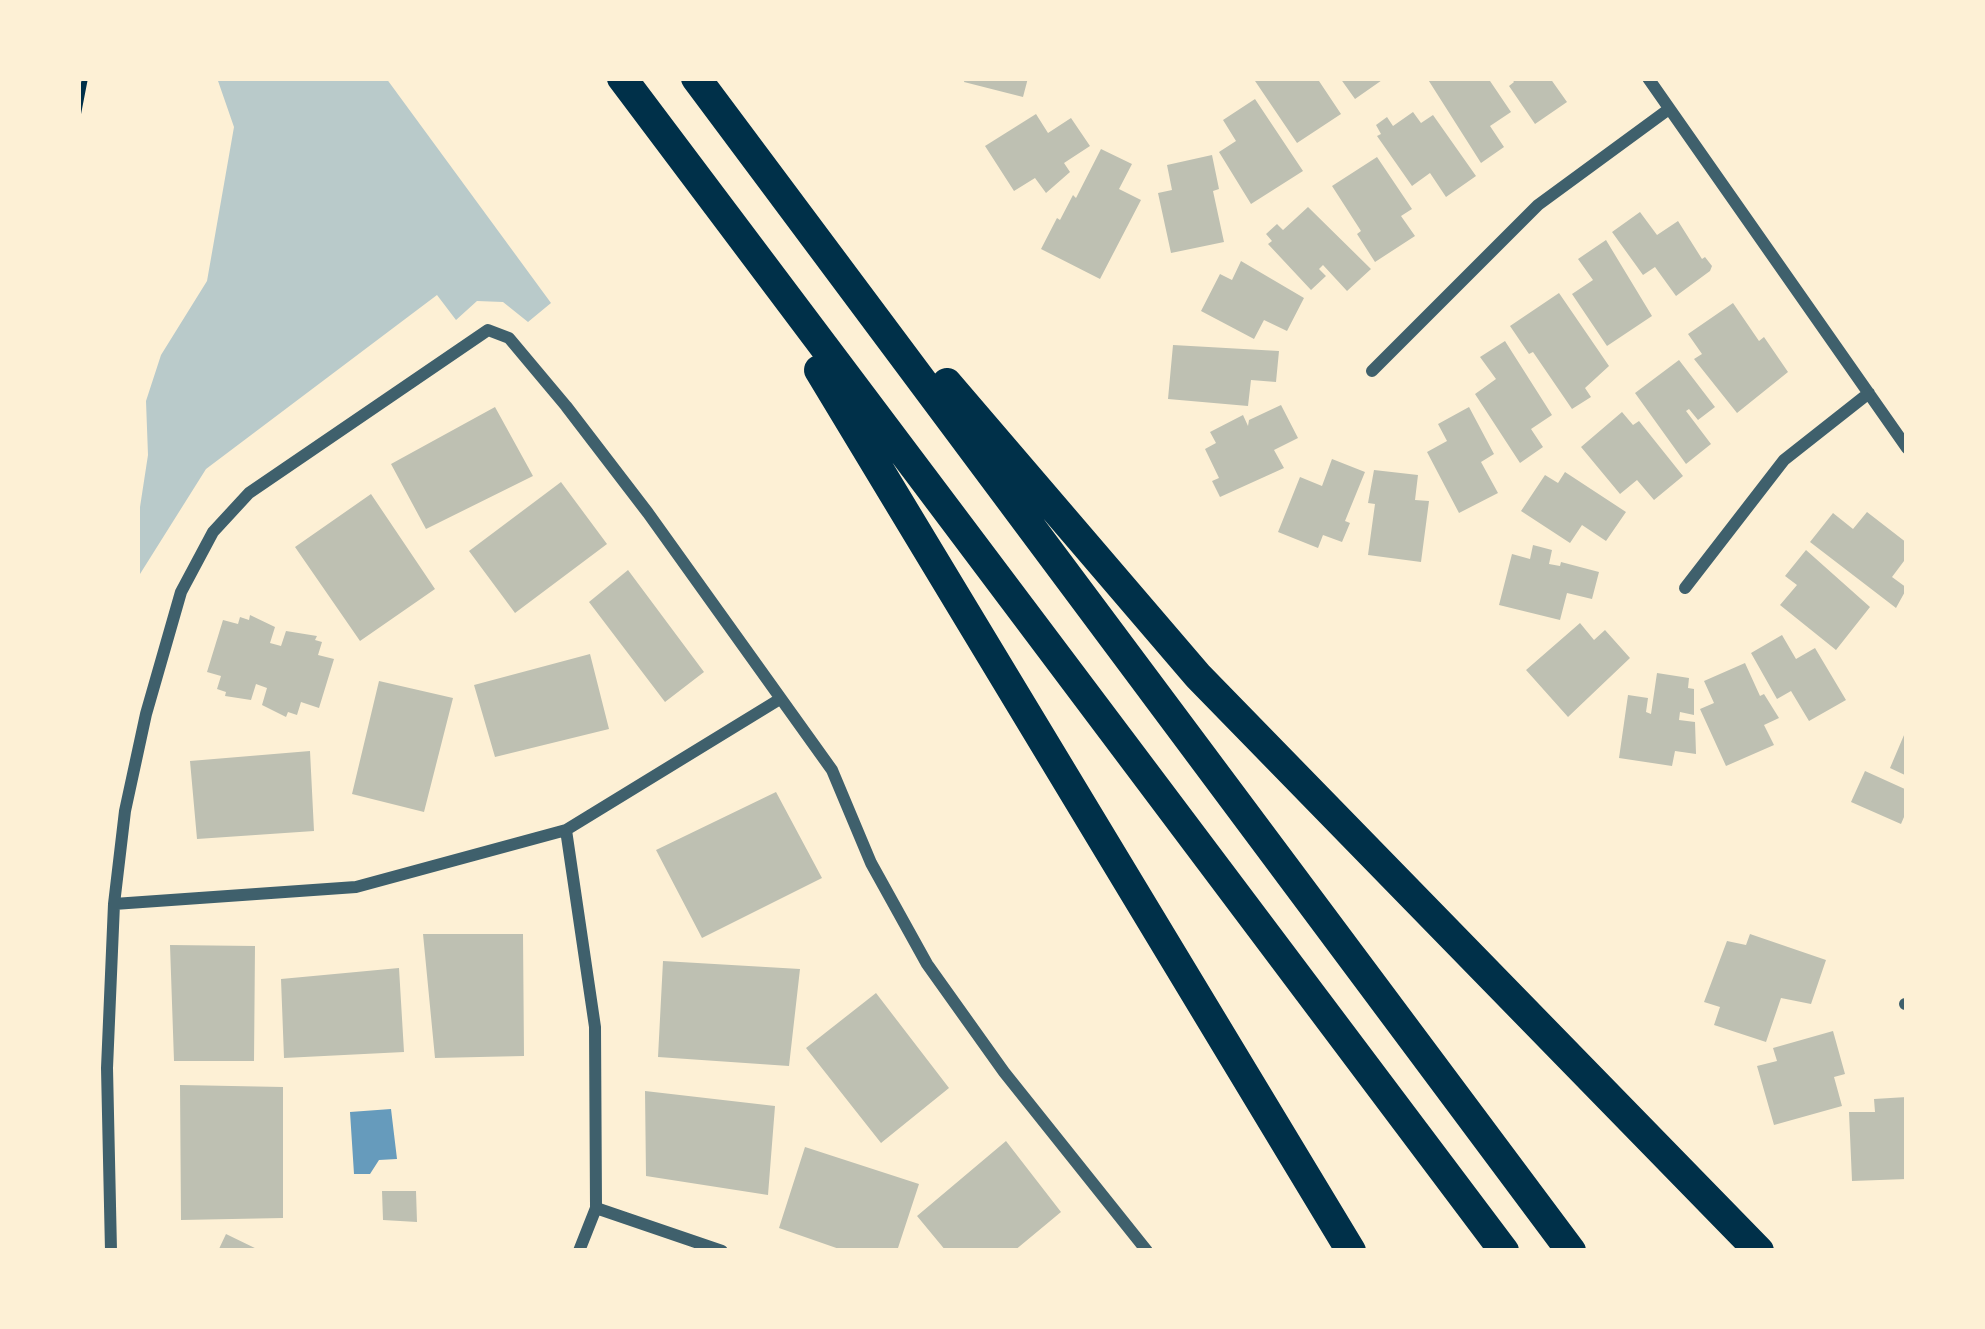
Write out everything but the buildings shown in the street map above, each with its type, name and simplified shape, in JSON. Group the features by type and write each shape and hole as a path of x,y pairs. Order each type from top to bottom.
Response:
{"highway":[{"path":"622,78 1504,1251"},
{"path":"696,78 1571,1251"},
{"path":"772,178 1198,676 1759,1251"},
{"path":"732,226 1351,1251"}],"street":[{"path":"1648,78 1907,448"},
{"path":"1372,371 1538,205 1670,109"},
{"path":"111,1251 107,1068 114,904 125,811 146,714 181,592 213,532 249,493 488,329 509,338 566,406 832,770 871,863 927,964 1004,1072 1147,1251"},
{"path":"1685,588 1784,460 1869,393"},
{"path":"114,904 356,887 566,830 780,699"},
{"path":"566,830 595,1028 596,1208 580,1251"},
{"path":"596,1208 722,1251"}],"path":[{"path":"78,114 85,78"}],"shaded area":[{"path":"217,78 386,78 551,303 528,322 503,302 477,301 456,320 437,295 206,469 140,574 140,507 148,455 146,401 161,355 207,281 234,127"}],"water":[{"path":"391,1109 397,1159 379,1160 370,1174 354,1174 350,1112"}]}
